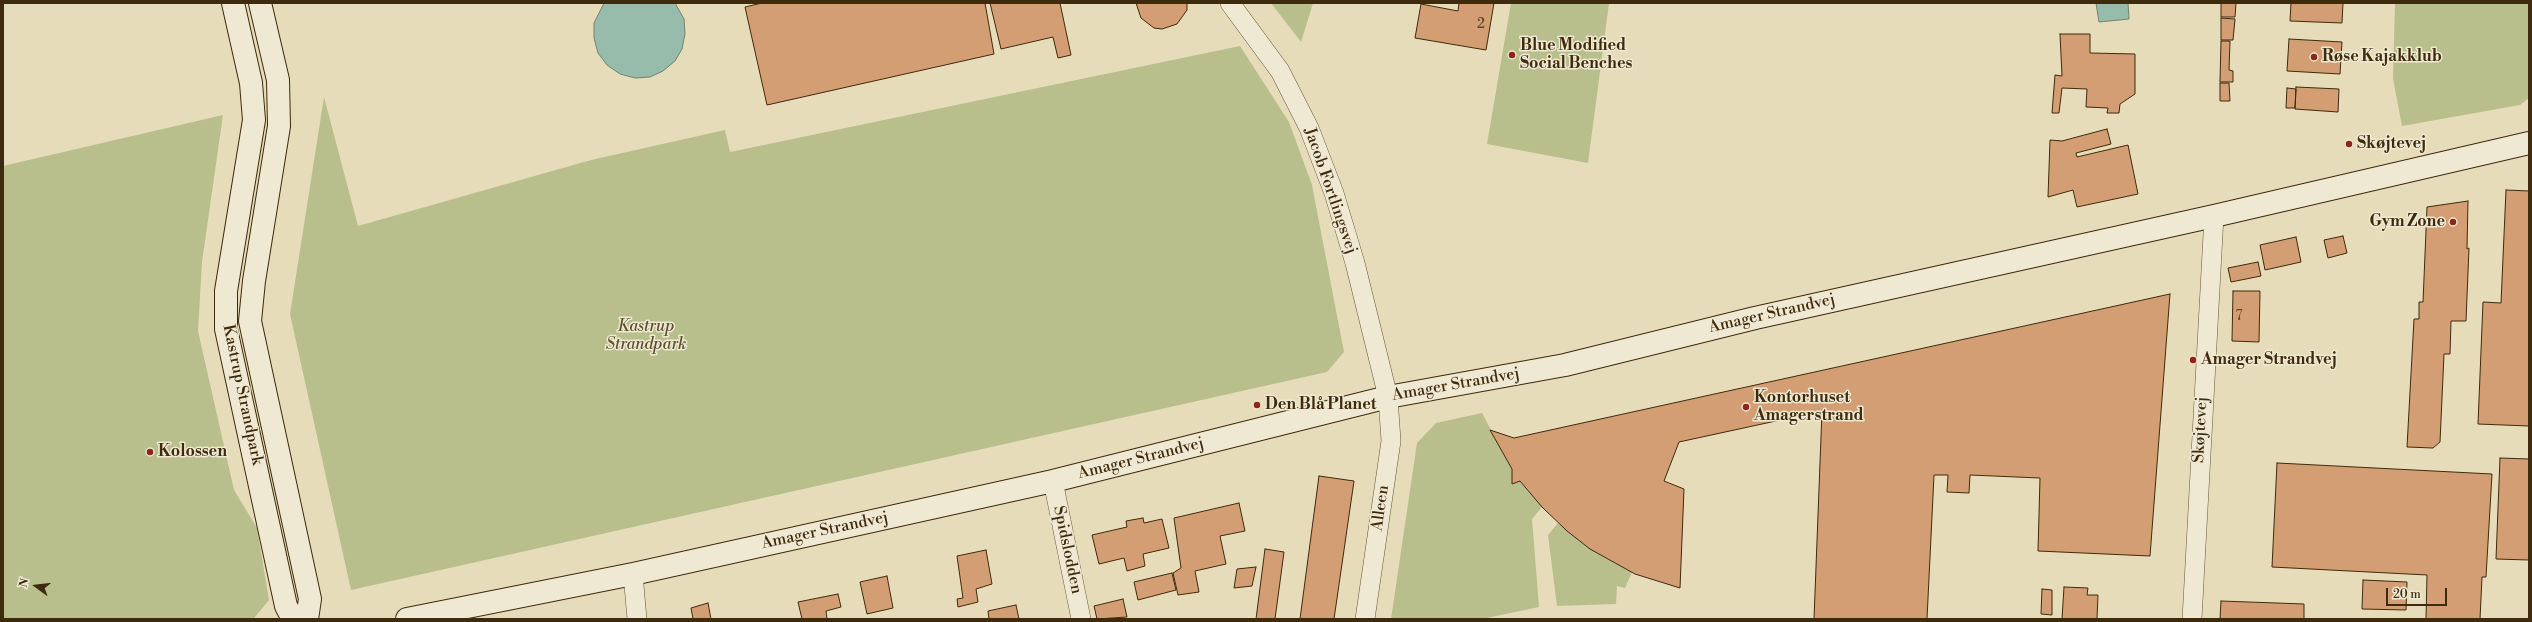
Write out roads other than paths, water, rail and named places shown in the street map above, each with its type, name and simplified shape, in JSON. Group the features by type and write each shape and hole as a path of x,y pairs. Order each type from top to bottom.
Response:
{"street":[{"name":"Kastrup Strandpark","path":"233,3 251,83 254,120 226,291 226,329 286,606 293,619"},
{"name":"Kastrup Strandpark","path":"260,3 278,80 279,126 254,281 250,321 310,599 307,619"},
{"name":"Jacob Fortlingsvej","path":"1230,3 1280,71 1310,128 1334,193 1355,262 1388,397"},
{"name":"Amager Strandvej","path":"2482,155 2529,129"},
{"name":"Amager Strandvej","path":"407,619 633,574 1053,481 1388,397 1565,365 1755,318 2214,216 2529,143"},
{"name":"Skøjtevej","path":"2192,619 2214,216"},
{"name":"Alleen","path":"1365,619 1391,441 1388,397"},
{"name":"Spidslodden","path":"1053,481 1081,619"},
{"path":"633,574 637,619"}],"place":[{"name":"Blue Modified Social Benches","path":"1512,55"},
{"name":"Røse Kajakklub","path":"2314,57"},
{"name":"Skøjtevej","path":"2349,144"},
{"name":"Gym Zone","path":"2453,222"},
{"name":"Amager Strandvej","path":"2193,360"},
{"name":"Den Blå Planet","path":"1257,405"},
{"name":"Kontorhuset Amagerstrand","path":"1746,407"},
{"name":"Kolossen","path":"150,452"}]}
